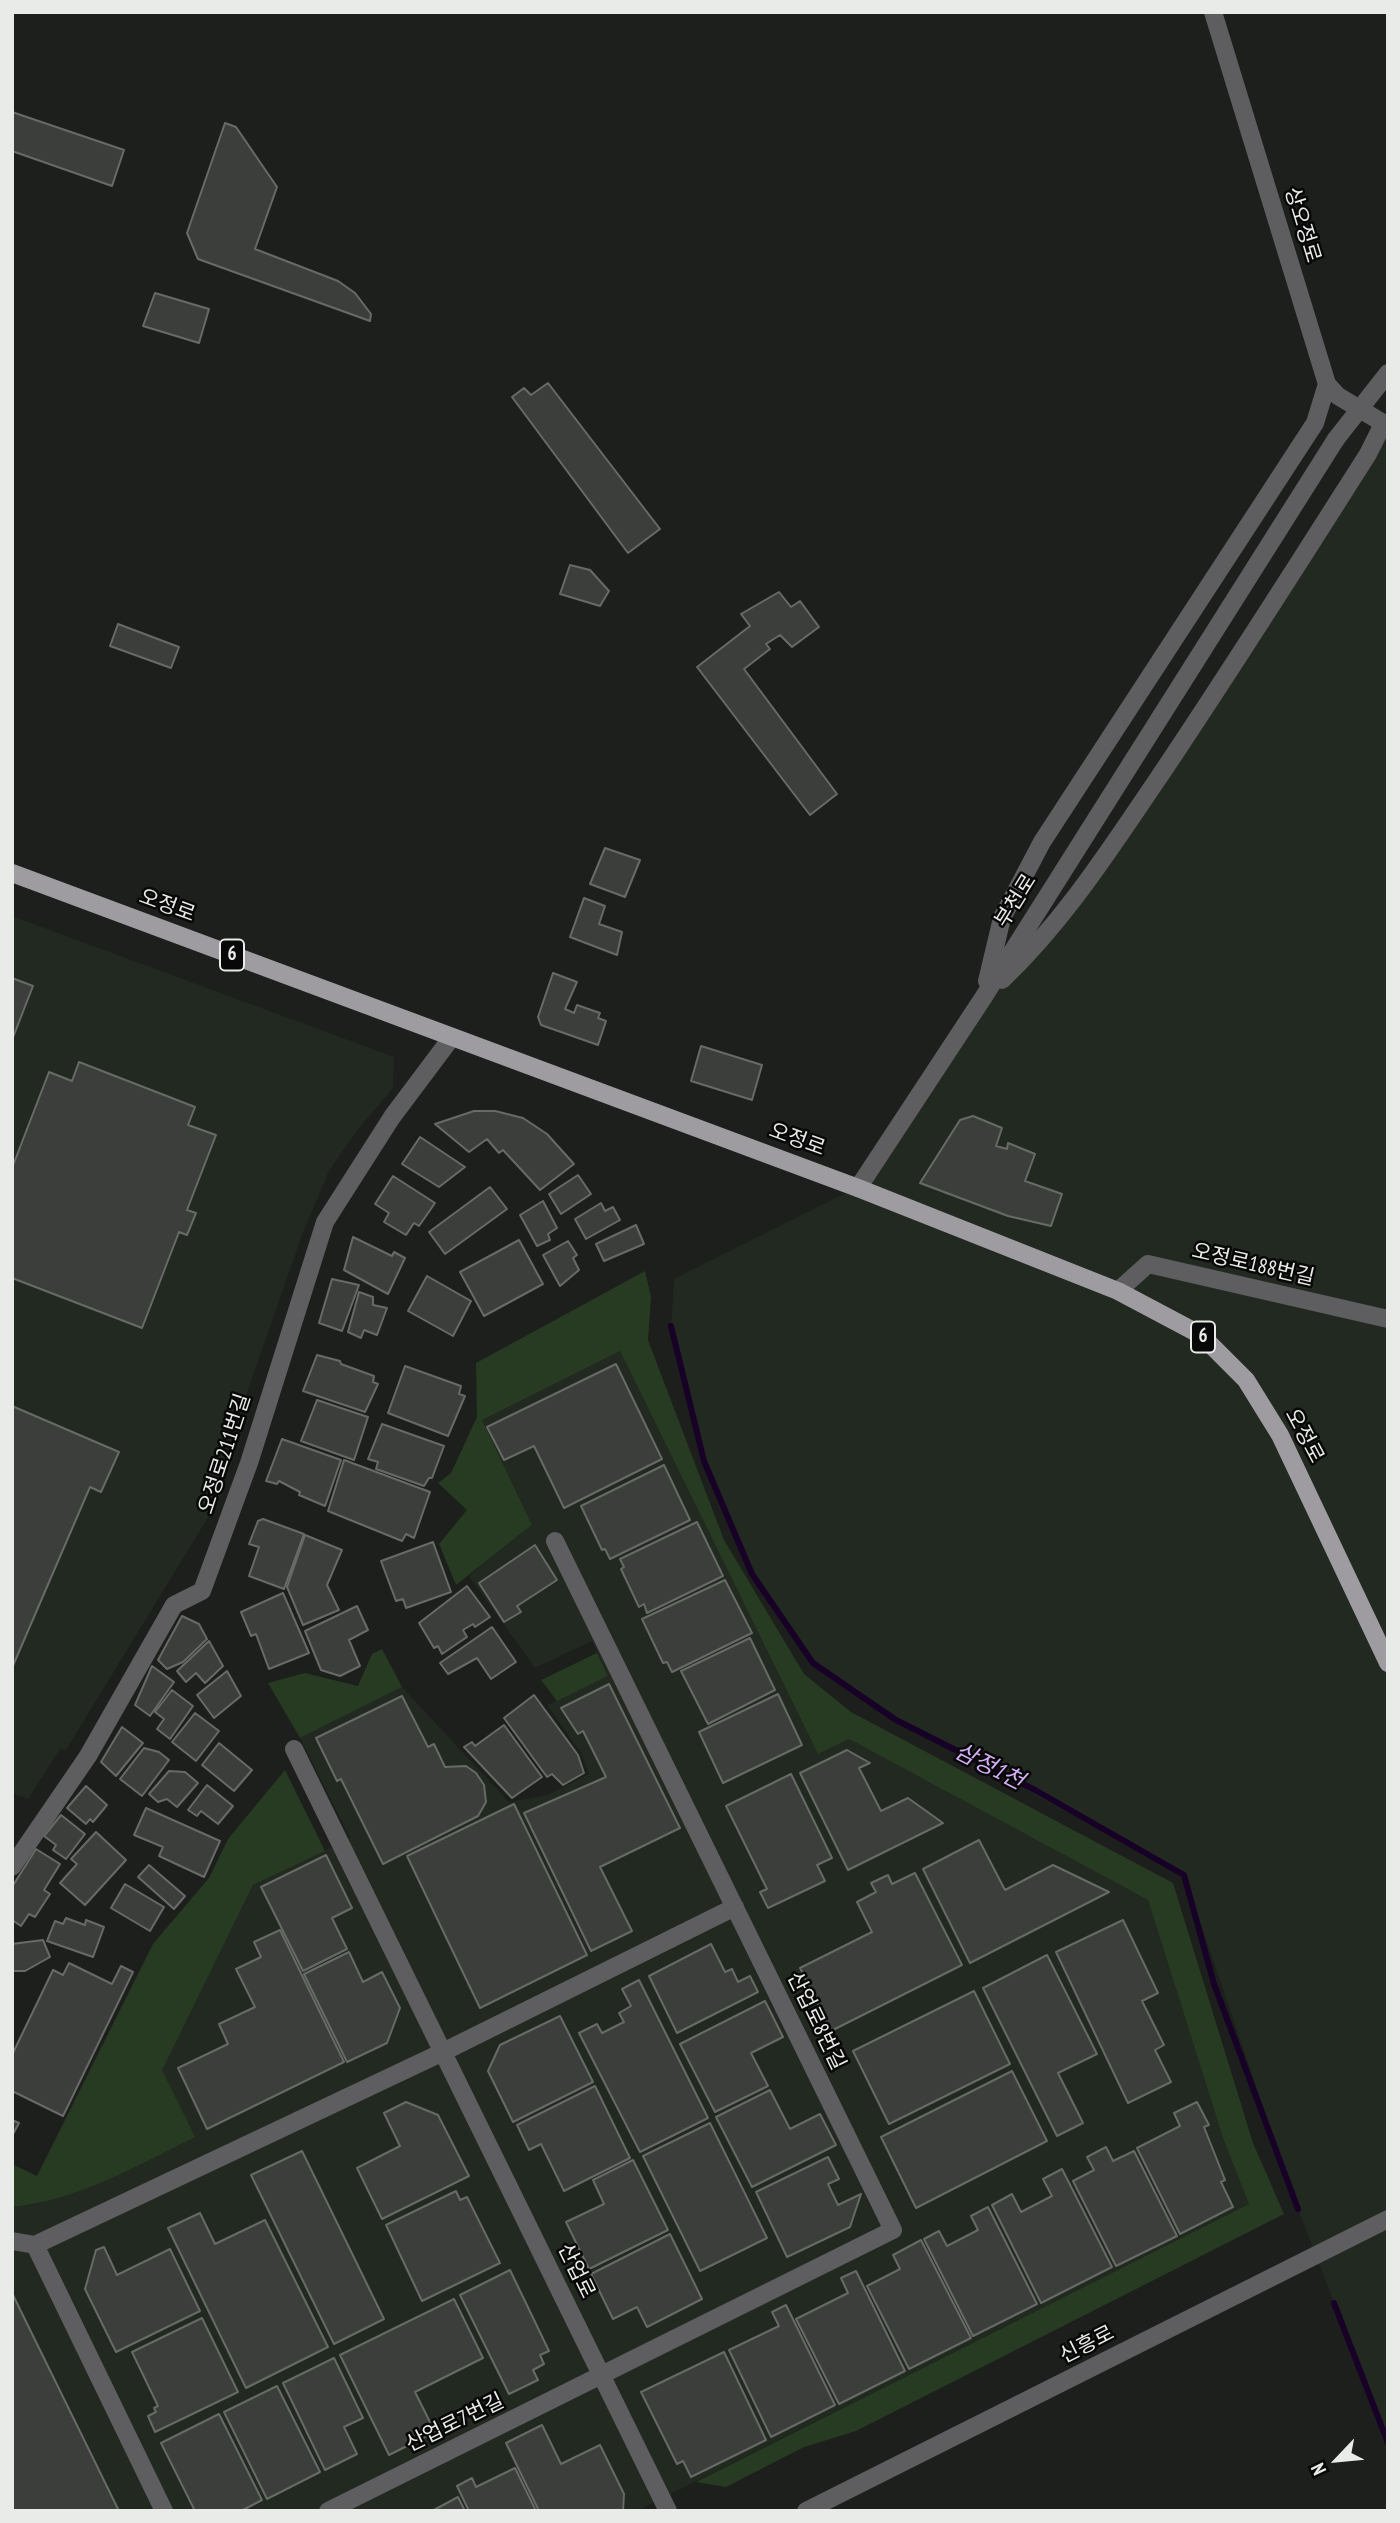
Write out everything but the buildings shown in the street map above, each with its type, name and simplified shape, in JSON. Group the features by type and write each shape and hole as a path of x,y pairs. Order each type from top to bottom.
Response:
{"main road":[{"name":"오정로","path":"12,873 858,1188 1118,1291 1201,1335 1246,1380 1280,1435 1388,1663"}],"street":[{"name":"상오정로","path":"1213,12 1327,384"},
{"name":"부천로","path":"858,1188 983,998 1336,439 1388,373"},
{"path":"983,998 1030,953 1080,894 1386,430 1338,396 1327,384"},
{"path":"983,998 1002,918 1042,842 1315,423 1327,384"},
{"name":"오정로211번길","path":"12,1867 88,1756 174,1605 202,1591 249,1463 325,1222 392,1117 452,1037"},
{"name":"오정로188번길","path":"1118,1291 1148,1264 1388,1319"},
{"name":"산업로8번길","path":"555,1541 892,2230 603,2376"},
{"name":"산업로","path":"294,1749 668,2511"},
{"path":"12,2241 35,2245 443,2052 735,1907"},
{"name":"신흥로","path":"806,2511 1388,2219"},
{"path":"35,2245 164,2511"},
{"name":"산업로7번길","path":"328,2511 603,2376"}],"shaded area":[{"path":"1388,427 1388,2443 1298,2209 1184,1875 896,1720 813,1663 752,1574 704,1461 671,1326 674,1279 858,1187 983,998 1080,893"},
{"path":"12,916 394,1057 393,1088 356,1132 329,1171 302,1235 242,1407 227,1424 223,1493 66,1750 60,1749 28,1799 12,1793"},
{"path":"620,1351 818,1754 849,1739 1148,1900 1224,2141 1249,2204 637,2511 12,2511 12,2207 37,2204 161,2070 253,1885 350,1838 300,1738 402,1687 509,1802 547,1795 589,1774 581,1753 547,1705 608,1676 592,1641 535,1668 469,1576 532,1525 482,1420"}],"green space":[{"path":"645,1271 651,1297 648,1340 724,1540 804,1674 851,1712 1173,1883 1253,2143 1284,2214 856,2431 804,2447 726,2487 696,2482 1249,2204 1224,2141 1148,1900 849,1739 818,1754 620,1351 482,1420 532,1525 456,1585 439,1544 467,1510 438,1483 451,1473 477,1417 476,1363"},
{"path":"382,1649 402,1687 300,1738 268,1683 305,1673 358,1686 372,1654"},
{"path":"597,1653 608,1676 557,1701 541,1680"},
{"path":"285,1770 325,1851 253,1885 162,2070 195,2137 84,2189 37,2203 12,2207 12,2164 37,2176 153,1944 209,1878 228,1839"}],"waterway":[{"name":"삼정1천","path":"671,1326 704,1461 752,1574 813,1663 896,1720 1035,1790 1184,1875 1214,1984 1298,2209"},
{"name":"삼정1천","path":"1334,2303 1388,2443"}]}
